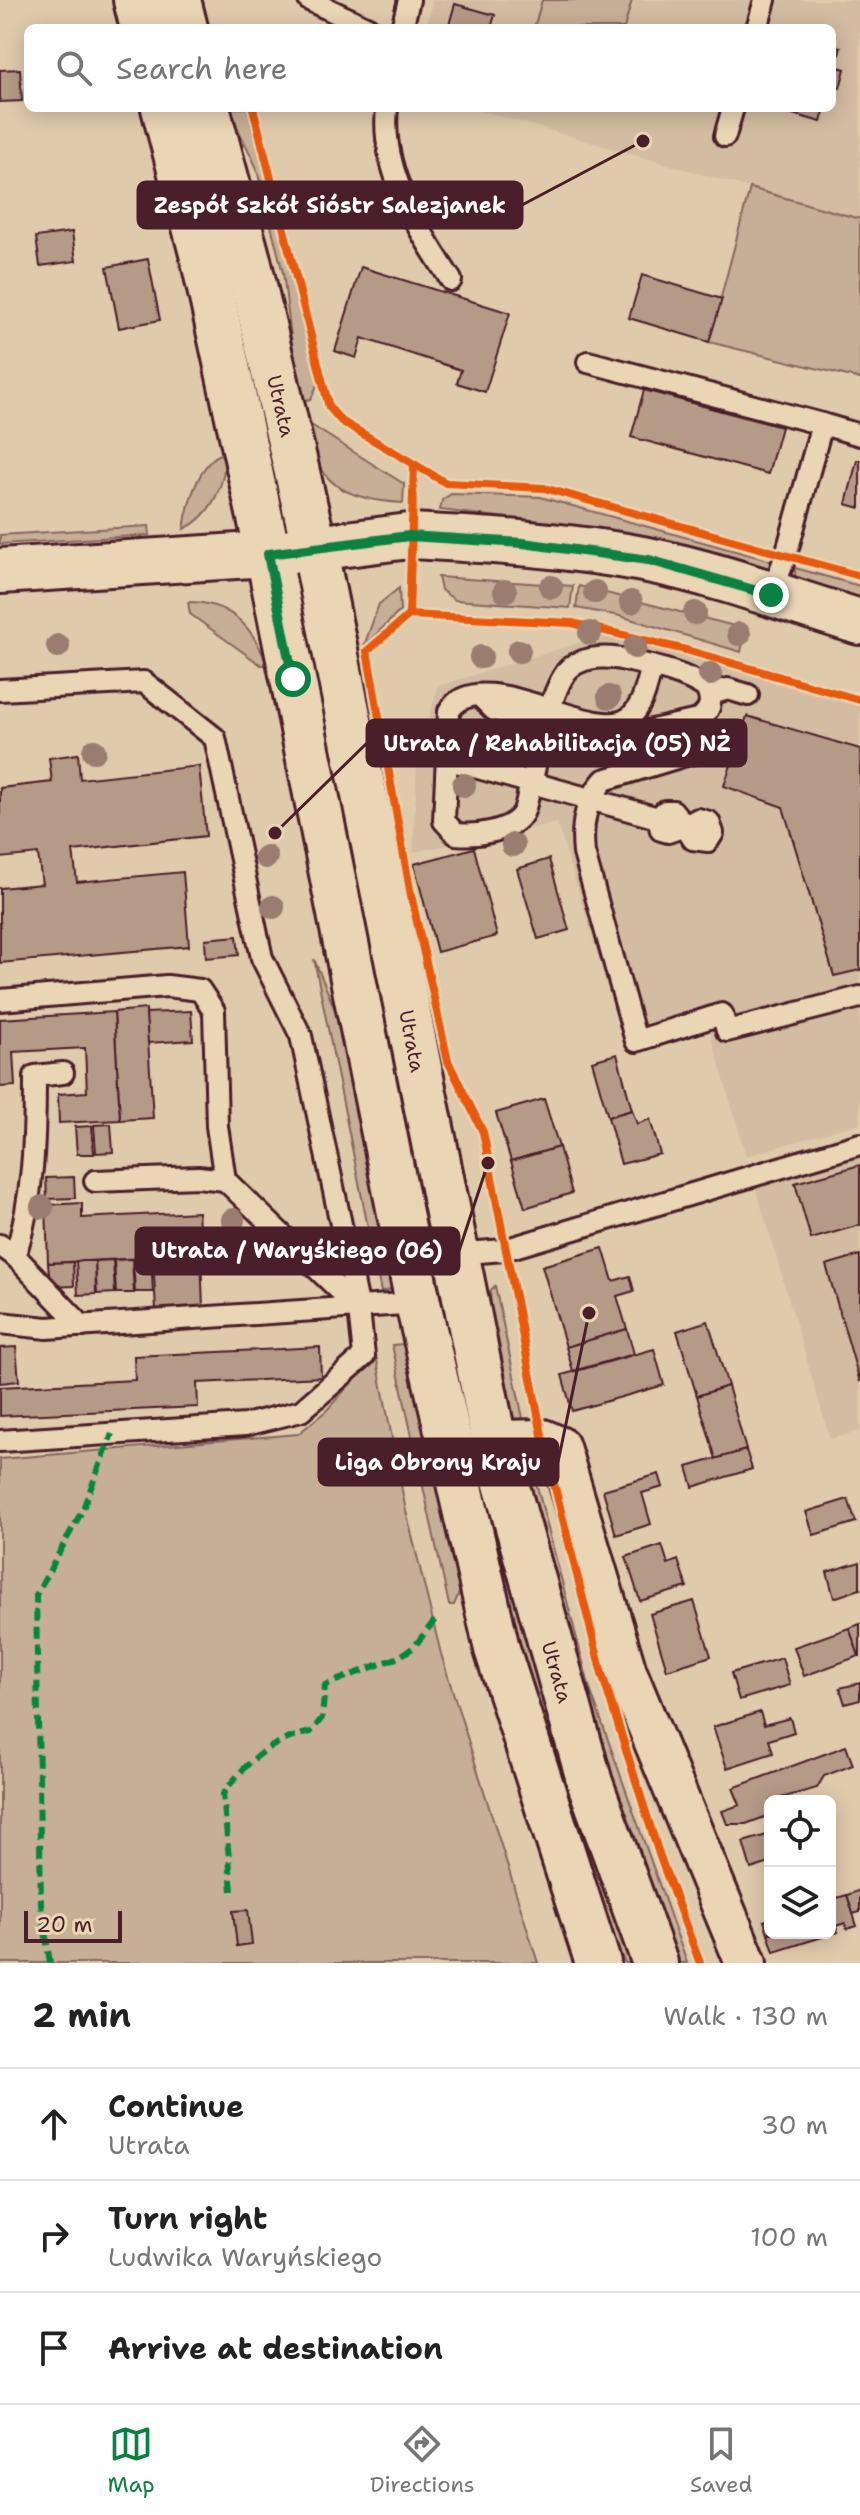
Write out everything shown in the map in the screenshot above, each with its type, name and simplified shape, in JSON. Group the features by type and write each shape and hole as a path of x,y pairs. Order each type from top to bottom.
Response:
{"main road":[{"path":"136,0 142,24"},
{"path":"178,0 184,24"},
{"path":"165,112 204,261 268,554 418,1303 497,1649 598,1963"},
{"name":"Utrata","path":"208,112 248,260 314,546 494,1441 590,1783 655,1963"},
{"path":"0,571 268,554 409,536 523,543 649,560 860,622"}],"street":[{"path":"494,1441 543,1440 559,1447 626,1672 746,1963"}],"lane":[{"path":"309,0 360,24"},
{"path":"403,24 409,0"},
{"path":"758,24 765,0"},
{"path":"387,112 396,175 412,220 451,280"},
{"path":"725,136 732,112"},
{"path":"588,362 860,435"},
{"path":"771,595 822,424"},
{"path":"710,694 694,680 622,658 595,657 582,662 568,670 550,717 523,813 511,825 471,836 456,834 444,821 449,711 455,701 467,696 482,698 499,694 550,717 610,730 665,729 698,720 708,712 710,694"},
{"path":"610,730 624,721 641,701 652,666"},
{"path":"0,690 144,682 215,738 262,958 301,1036 359,1309 364,1356 301,1411 245,1425 0,1441"},
{"path":"710,694 728,689 748,695"},
{"path":"641,701 648,718 665,729"},
{"path":"722,744 604,780 590,799 581,826 584,853 636,1041 722,1014 727,1031 860,997"},
{"path":"446,759 658,818 661,830 668,832 685,826"},
{"path":"0,1000 167,986 200,990 214,1011 217,1126 225,1180"},
{"path":"63,1073 35,1076 35,1141 29,1213 8,1251 82,1326"},
{"path":"454,1254 504,1250 860,1144"},
{"path":"95,1181 198,1177 225,1180 359,1309"},
{"path":"0,1323 47,1328 418,1303"}],"shaded area":[{"path":"433,0 860,0 860,379 709,342 750,188 486,112 836,112 836,24 427,24"},
{"path":"542,0 632,0 625,24 535,24"},
{"path":"230,112 248,112 315,362 319,381 311,399 299,401 283,273 256,166"},
{"path":"750,188 860,219 860,379 709,342"},
{"path":"306,425 311,425 404,484 403,503 365,498 336,485 317,462"},
{"path":"224,453 223,475 216,497 202,516 184,529 191,497 201,474 215,457"},
{"path":"451,494 540,497 775,562 766,574 574,526 440,510 442,500"},
{"path":"149,526 150,535 0,544 0,535"},
{"path":"795,568 860,586 860,605 795,581"},
{"path":"438,577 573,586 570,608 455,600 441,590"},
{"path":"579,586 746,629 741,652 620,616 576,608"},
{"path":"399,588 400,611 364,646 379,604"},
{"path":"188,602 216,606 238,619 255,639 267,665 261,665 190,614"},
{"path":"608,634 860,706 860,1123 746,1156 710,1032 629,1054 557,823 413,852 417,762 438,686"},
{"path":"314,959 341,1024 395,1289 381,1292"},
{"path":"860,1155 860,1431 830,1439 755,1185"},
{"path":"417,1161 636,1963 625,1963 603,1917 527,1691 409,1162"},
{"path":"495,1286 525,1428 507,1405 501,1386 490,1291"},
{"path":"404,1344 460,1591 454,1605 449,1605 392,1345"},
{"path":"376,1355 406,1511 441,1654 538,1963 0,1963 0,1459 298,1434 327,1410"},
{"path":"531,1463 590,1689 687,1963 673,1963 609,1786 519,1464"}],"building":[{"path":"455,4 495,15 492,24 449,24"},
{"path":"836,46 841,47 836,66"},
{"path":"836,66 845,69 840,88 836,88"},
{"path":"20,69 22,101 0,102 0,70"},
{"path":"789,112 824,112 821,122"},
{"path":"72,232 76,261 40,266 36,237"},
{"path":"148,259 160,320 119,328 107,267"},
{"path":"361,267 510,313 485,392 457,383 461,370 362,338 356,358 335,351"},
{"path":"642,275 722,299 709,342 629,318"},
{"path":"644,390 781,427 768,474 631,437"},
{"path":"857,460 860,460 860,508 846,504"},
{"path":"747,716 860,749 860,970 834,976 783,807 724,786"},
{"path":"78,754 80,779 199,766 206,836 73,851 77,882 183,872 189,946 0,963 0,888 42,884 38,854 0,858 0,788 52,782 49,758"},
{"path":"474,848 497,936 437,952 414,864"},
{"path":"549,859 569,930 538,939 517,869"},
{"path":"237,936 239,955 206,958 205,939"},
{"path":"146,1009 153,1118 120,1120 114,1012"},
{"path":"191,1011 193,1040 148,1043 146,1013"},
{"path":"114,1012 120,1120 59,1123 58,1094 87,1092 85,1048 13,1052 15,1086 0,1087 0,1019"},
{"path":"617,1054 632,1110 608,1117 592,1061"},
{"path":"544,1099 559,1147 511,1161 496,1113"},
{"path":"632,1110 637,1124 650,1119 660,1154 621,1164 608,1117"},
{"path":"111,1124 113,1152 96,1153 94,1125"},
{"path":"92,1126 94,1154 77,1154 75,1127"},
{"path":"559,1147 572,1193 525,1208 511,1161"},
{"path":"860,1165 860,1225 811,1239 795,1183"},
{"path":"74,1177 75,1198 47,1199 46,1178"},
{"path":"82,1203 82,1218 198,1212 201,1255 48,1263 46,1205"},
{"path":"603,1248 613,1281 630,1276 634,1291 617,1296 627,1329 566,1347 542,1266"},
{"path":"201,1255 203,1308 156,1310 153,1257"},
{"path":"860,1255 860,1382 826,1265"},
{"path":"151,1258 153,1292 135,1292 133,1259"},
{"path":"132,1259 134,1293 116,1293 114,1260"},
{"path":"113,1260 115,1293 97,1294 95,1261"},
{"path":"76,1261 95,1261 96,1294 78,1295"},
{"path":"73,1262 74,1286 50,1287 48,1263"},
{"path":"708,1321 728,1386 697,1396 677,1331"},
{"path":"627,1329 634,1354 573,1371 566,1347"},
{"path":"16,1347 19,1381 0,1383 0,1348"},
{"path":"320,1347 321,1377 197,1383 198,1407 0,1416 0,1387 135,1380 134,1356"},
{"path":"654,1349 664,1385 572,1411 562,1375"},
{"path":"728,1386 746,1450 716,1459 697,1396"},
{"path":"746,1450 752,1469 693,1487 687,1467"},
{"path":"659,1474 663,1487 642,1493 651,1524 616,1535 603,1490"},
{"path":"848,1499 856,1522 814,1535 806,1512"},
{"path":"662,1545 668,1564 678,1560 687,1587 640,1601 626,1557"},
{"path":"860,1562 860,1589 834,1598 827,1572"},
{"path":"694,1601 711,1656 667,1670 650,1614"},
{"path":"860,1624 860,1656 859,1656 849,1628"},
{"path":"849,1628 859,1656 804,1676 794,1647"},
{"path":"782,1658 790,1685 739,1700 731,1673"},
{"path":"860,1683 860,1700 845,1704 840,1688"},
{"path":"760,1712 764,1725 790,1718 794,1732 769,1740 773,1753 727,1768 713,1727"},
{"path":"846,1746 853,1765 824,1776 817,1788 792,1795 764,1795 764,1817 746,1824 727,1824 722,1811 740,1805 733,1788"},
{"path":"764,1836 764,1865 751,1869 743,1842"},
{"path":"860,1890 860,1912 853,1914 847,1895"},
{"path":"847,1895 857,1926 847,1929 845,1923 836,1926 836,1898"},
{"path":"248,1910 252,1944 237,1946 233,1911"},
{"path":"770,1939 816,1939 774,1952"}],"marked path":[{"path":"50,1963 41,1904 36,1595 82,1511 112,1434"},
{"path":"232,1891 223,1794 241,1771 261,1754 283,1741 311,1732 322,1718 325,1685 399,1657 414,1647 438,1616"}],"cycle path":[{"path":"254,112 329,407 341,421 414,464 409,615 572,623 686,650 860,700"},
{"path":"414,464 446,483 544,488 860,576"},
{"path":"409,615 367,651 411,895 448,1061 483,1132 543,1440 602,1674 660,1857 700,1963"}],"place":[{"name":"Zespół Szkół Sióstr Salezjanek","path":"643,141"},
{"name":"Utrata / Rehabilitacja (05) NŻ","path":"275,833"},
{"name":"Utrata / Waryśkiego (06)","path":"488,1163"},
{"name":"Liga Obrony Kraju","path":"589,1313"}],"route":[{"path":"293,679 268,554 409,536 523,543 649,560 771,595"}]}
